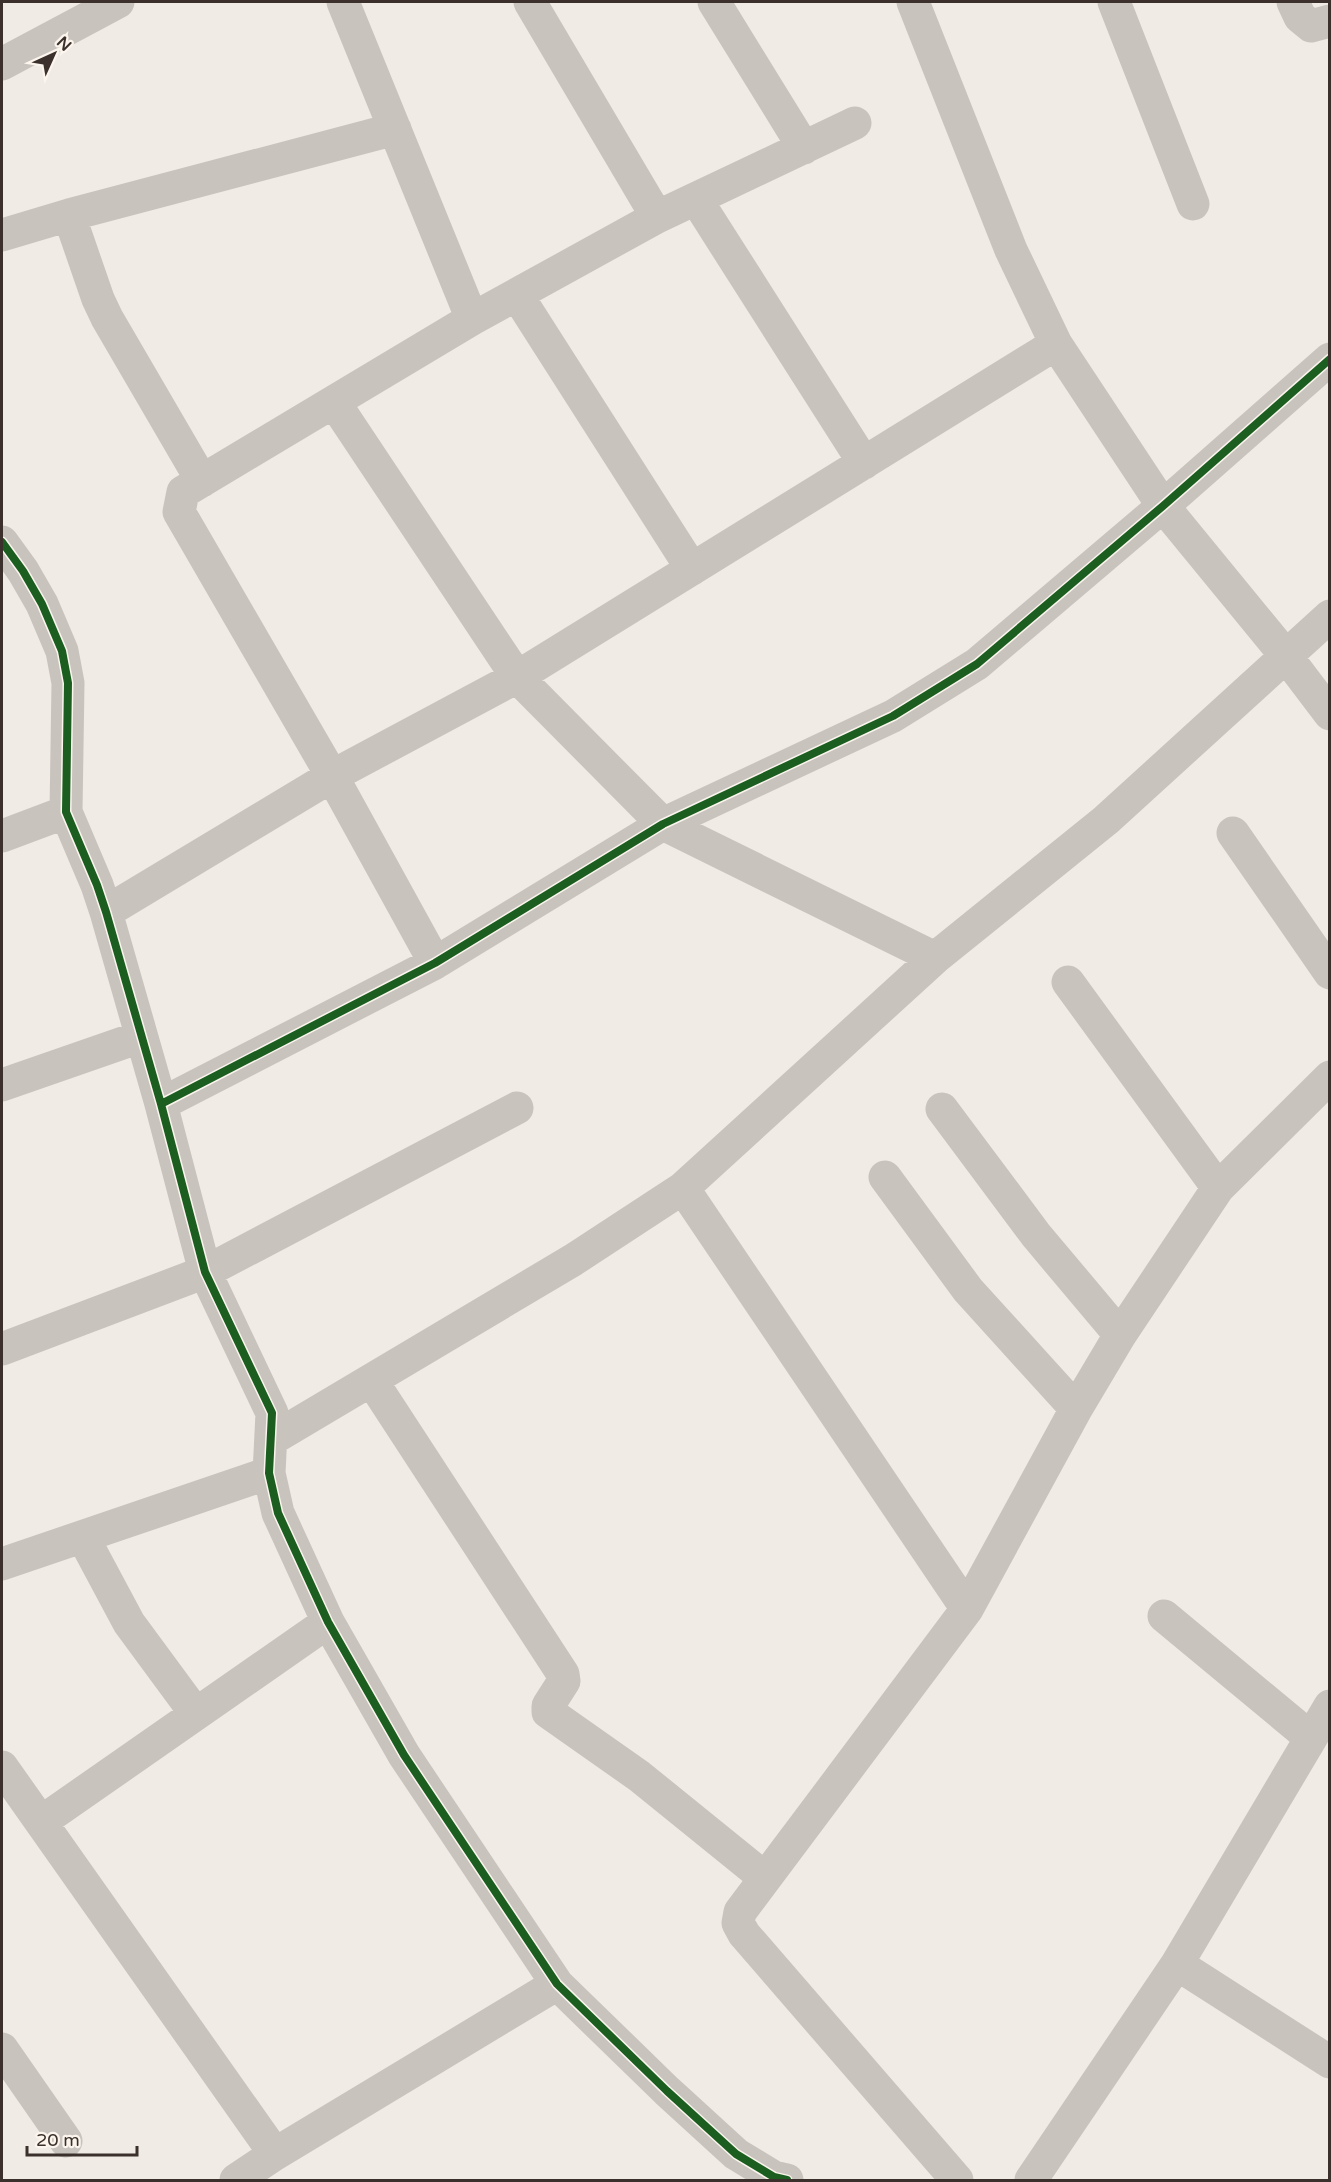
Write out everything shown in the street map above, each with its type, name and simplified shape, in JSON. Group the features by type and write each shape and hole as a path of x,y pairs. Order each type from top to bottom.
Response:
{"street":[{"path":"2,64 118,2"},
{"path":"343,2 472,319"},
{"path":"530,2 657,217"},
{"path":"714,2 804,148"},
{"path":"913,2 1011,250 1056,344 1163,506 1286,656 1329,714"},
{"path":"1114,2 1192,204"},
{"path":"1293,2 1300,17 1311,26 1329,21"},
{"path":"435,963 332,776 178,512 183,492 472,319 657,217 855,123"},
{"path":"2,236 69,214 395,129"},
{"path":"696,199 864,463"},
{"path":"69,214 98,299 107,318 202,481"},
{"path":"517,296 692,569"},
{"path":"106,912 332,776 517,677 1056,344"},
{"path":"161,1104 435,963 663,824 893,716 977,664 1163,506 1329,359"},
{"path":"334,402 517,677 663,824 935,958"},
{"path":"2,542 12,575 42,604 62,651 68,683 66,812 106,912 161,1104 205,1272 272,1413 269,1473 278,1513 327,1622 404,1755 557,1984 667,2091 736,2154 774,2177 786,2181"},
{"path":"272,1439 573,1260 683,1188 935,958 1106,820 1329,616"},
{"path":"2,836 66,812"},
{"path":"1233,833 1329,973"},
{"path":"1068,982 1218,1188"},
{"path":"2,1085 140,1037"},
{"path":"957,2181 744,1934 738,1923 740,1912 967,1609 1076,1409 1120,1335 1218,1188 1329,1077"},
{"path":"2,1349 205,1272 517,1108"},
{"path":"942,1109 1036,1235 1120,1335"},
{"path":"885,1177 968,1290 1076,1409"},
{"path":"683,1188 967,1609"},
{"path":"372,1381 563,1674 564,1681 548,1706 548,1712 639,1776 765,1878"},
{"path":"2,1564 269,1473"},
{"path":"83,1537 129,1623 196,1714"},
{"path":"1164,1616 1311,1738"},
{"path":"41,1822 327,1622"},
{"path":"1031,2181 1177,1964 1329,1706"},
{"path":"2,1767 275,2154"},
{"path":"1177,1964 1329,2062"},
{"path":"236,2181 275,2154 557,1984"},
{"path":"7,2070 66,2141"}],"cycle path":[{"path":"161,1104 435,963 663,824 893,716 977,664 1163,506 1330,359"},
{"path":"2,542 23,571 42,604 62,651 68,683 66,812 106,912 161,1104 205,1272 272,1413 269,1473 278,1513 328,1622 404,1755 557,1984 667,2091 736,2154 774,2177 787,2180"}]}
